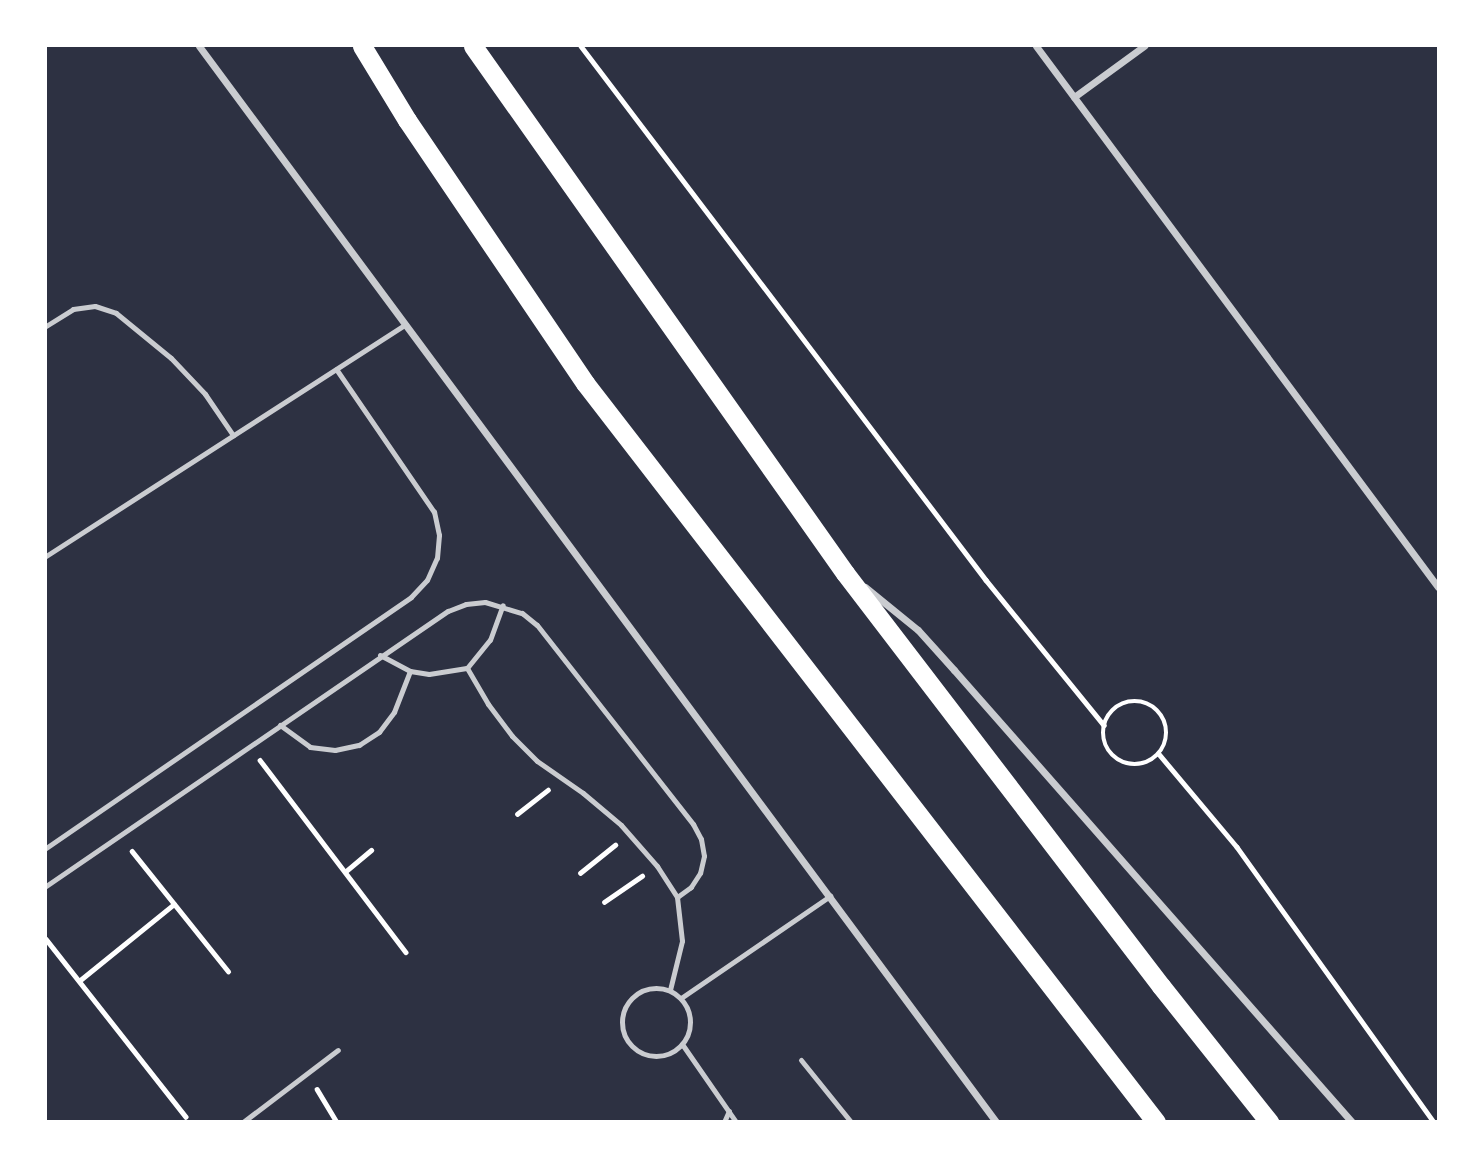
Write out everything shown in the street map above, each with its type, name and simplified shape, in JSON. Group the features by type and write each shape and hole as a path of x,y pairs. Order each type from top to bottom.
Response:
{"highway":[{"path":"362,46 414,131 585,383 1156,1122"},
{"path":"473,46 845,573 1153,976 1269,1122"}],"street":[{"path":"199,46 996,1122"},
{"path":"1036,46 1438,587"},
{"path":"1074,97 1144,46"},
{"path":"845,573 918,630 1353,1122"}],"lane":[{"path":"46,326 73,309 95,306 116,313 171,358 205,394 233,435"},
{"path":"46,556 406,324"},
{"path":"46,848 411,597 427,580 437,558 439,535 434,512 336,369"},
{"path":"46,886 380,655 448,611 466,604 503,605 522,613 537,625 693,824 701,839 704,856 700,873 691,887 677,897"},
{"path":"380,655 410,671 438,674 467,668 490,640 503,605"},
{"path":"467,668 500,721 537,761 603,808 657,866 677,897 682,941 670,990"},
{"path":"280,725 310,747 335,750 359,745 379,732 394,712 410,671"},
{"path":"681,998 830,896"},
{"path":"658,988 670,990 681,998 690,1021 682,1044 660,1056 648,1055 636,1049 623,1029 626,1005 635,995 658,988"},
{"path":"682,1044 736,1122"},
{"path":"243,1122 338,1050"},
{"path":"801,1060 851,1122"},
{"path":"723,1122 729,1111"}],"path":[{"path":"581,46 986,580 1104,725"},
{"path":"1143,702 1153,707 1166,724 1165,746 1159,754 1141,765 1120,761 1106,746 1104,725 1108,716 1123,704 1143,702"},
{"path":"249,746 406,952"},
{"path":"1159,754 1237,847 1434,1122"},
{"path":"119,834 228,971"},
{"path":"580,873 629,834"},
{"path":"345,872 371,850"},
{"path":"604,902 657,866"},
{"path":"79,981 174,904"},
{"path":"46,939 186,1117"},
{"path":"307,1073 337,1122"}]}
